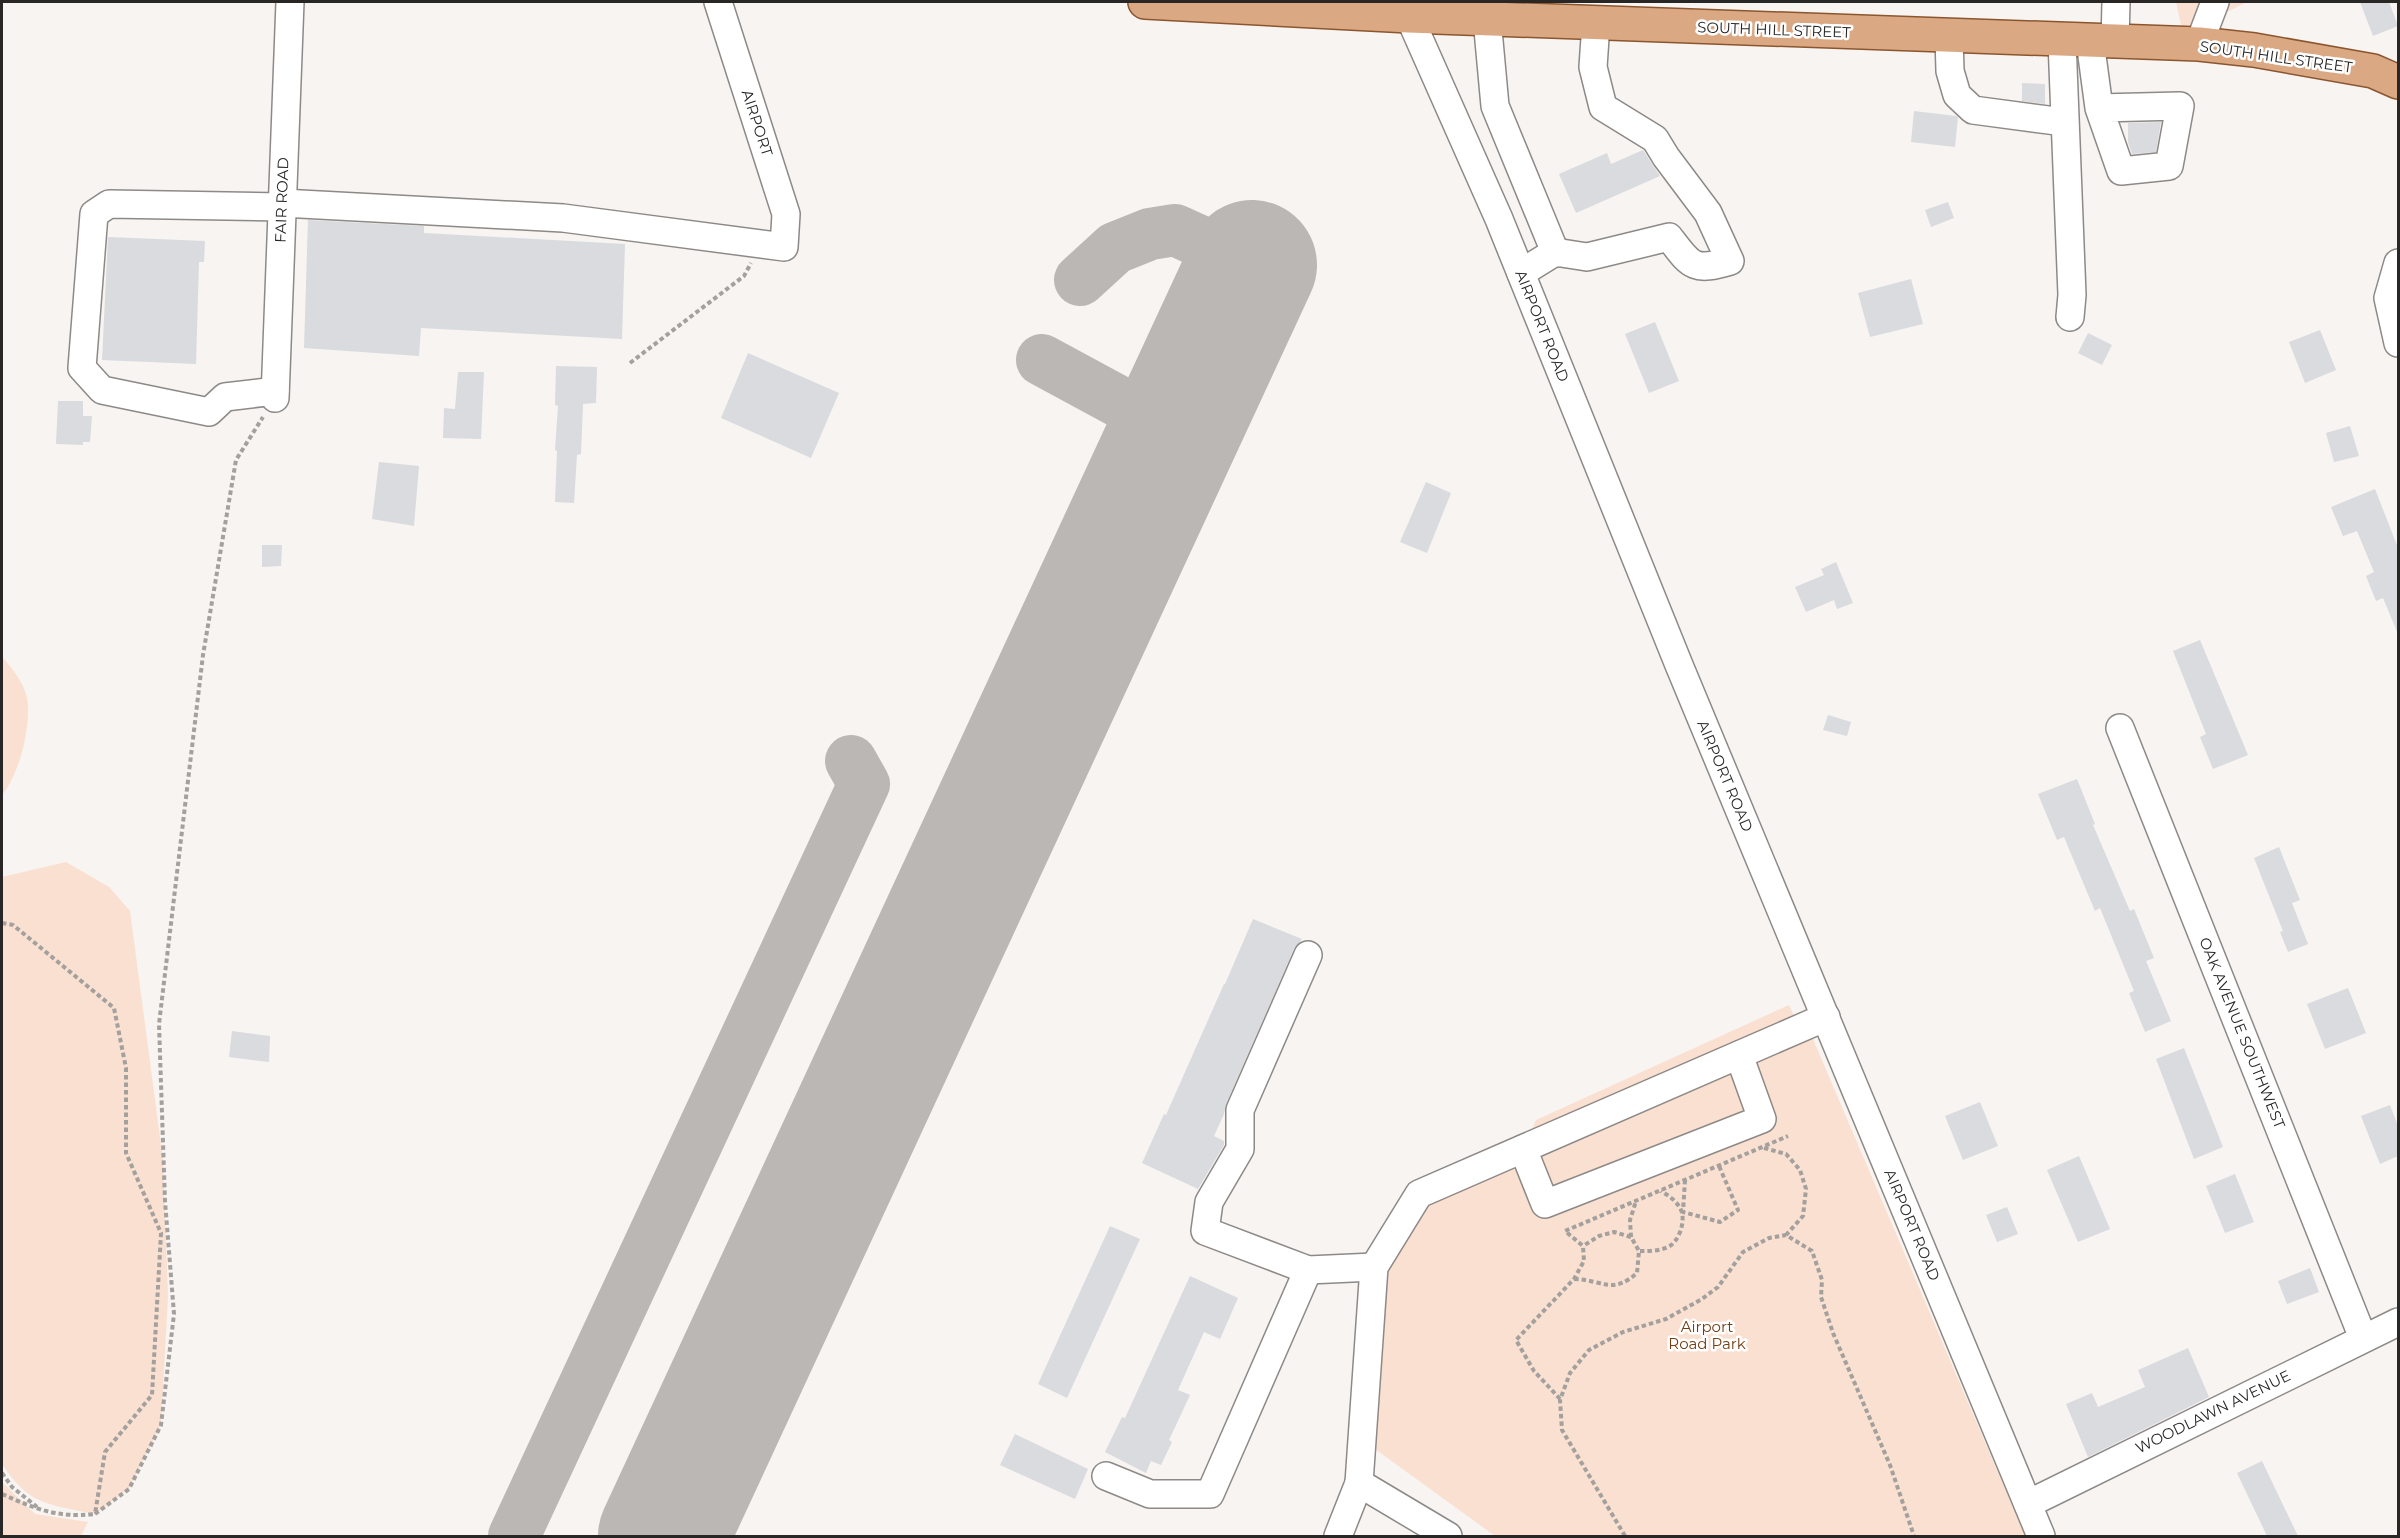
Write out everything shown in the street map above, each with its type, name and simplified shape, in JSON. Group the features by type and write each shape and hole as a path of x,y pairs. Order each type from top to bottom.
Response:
{"main road":[{"name":"SOUTH HILL STREET","path":"1144,2 1422,12 1487,19 2199,44 2254,50 2373,71 2398,82"}],"street":[{"name":"FAIR ROAD","path":"275,394 290,2"},
{"name":"AIRPORT","path":"718,2 786,214 772,245"},
{"path":"2070,316 2072,295 2064,122 2089,41 2116,2"},
{"path":"2199,44 2215,2"},
{"name":"AIRPORT ROAD","path":"1422,12 1521,273 1675,654 2041,1536"},
{"path":"1487,19 1495,106 1555,252"},
{"path":"1521,273 1555,252 1587,257 1669,237 1689,263 1708,268 1730,261 1708,213 1666,157 1655,138 1604,107 1593,67 1596,23"},
{"path":"1949,37 1950,71 1957,95 1973,110 2064,122"},
{"path":"2089,41 2099,108"},
{"path":"275,394 225,397 209,412 102,390 82,368 94,214 110,204 282,205 563,218 772,245"},
{"path":"2398,263 2388,298 2398,343"},
{"name":"OAK AVENUE SOUTHWEST","path":"2120,728 2363,1338"},
{"path":"1308,955 1240,1110 1240,1149 1209,1202 1205,1231 1308,1270 1374,1267"},
{"path":"1338,1536 1359,1483 1374,1267 1419,1194 1826,1017"},
{"path":"1523,1149 1545,1204 1762,1119 1739,1055"},
{"path":"1106,1476 1150,1494 1210,1494 1308,1270"},
{"name":"WOODLAWN AVENUE","path":"2028,1504 2398,1322"},
{"path":"1359,1483 1448,1536"}],"path":[{"path":"630,363 744,276 772,245"},
{"path":"2,1494 41,1510 71,1516 95,1514 129,1489 161,1425 174,1314 165,1201 159,1024 203,655 236,460 275,394"},
{"path":"2,923 12,925 114,1008 126,1068 126,1153 161,1233 152,1395 105,1452 95,1514"},
{"path":"1560,1400 1534,1371 1516,1340 1574,1279 1584,1261 1583,1246 1565,1231 1788,1136"},
{"path":"1624,1536 1562,1430 1560,1400 1570,1373 1589,1350 1623,1332 1666,1319 1702,1299 1718,1287 1743,1252 1769,1238 1786,1234 1803,1216 1806,1189 1800,1170 1786,1154 1762,1147"},
{"path":"1660,1191 1674,1199 1683,1212 1720,1222 1738,1210 1719,1166"},
{"path":"1639,1251 1656,1251 1670,1247 1680,1233 1685,1180"},
{"path":"1574,1279 1592,1280 1608,1286 1624,1284 1637,1273 1639,1251 1631,1238 1630,1221 1636,1201"},
{"path":"1583,1246 1599,1236 1614,1232 1631,1238"},
{"path":"1786,1234 1812,1251 1822,1280 1821,1297 1833,1333 1890,1465 1914,1536"},
{"path":"2,1473 12,1487 41,1510"}],"green space":[{"path":"2176,2 2247,2 2183,34"},
{"path":"2,657 22,686 27,699 28,717 18,765 2,795"},
{"path":"66,862 109,887 130,911 163,1160 168,1296 161,1425 129,1489 95,1514 52,1505 31,1496 12,1478 2,1464 2,877"},
{"name":"Airport Road Park","path":"1789,1005 1799,1027 1807,1025 2025,1536 1495,1536 1375,1449 1381,1294 1405,1215 1529,1137 1536,1120"},
{"path":"2,1482 35,1514 88,1522 81,1536 2,1536"}],"building":[{"path":"2360,2 2389,2 2398,26 2373,36"},
{"path":"2022,83 2045,84 2045,104 2022,101"},
{"path":"1914,111 1958,117 1955,147 1911,142"},
{"path":"2161,122 2156,152 2132,154 2128,142 2128,123"},
{"path":"1643,150 1660,176 1576,213 1559,174 1607,153 1611,164"},
{"path":"1948,202 1954,218 1931,227 1925,210"},
{"path":"308,220 424,226 424,233 625,244 622,339 421,328 419,356 304,348"},
{"path":"108,237 205,241 204,262 199,262 196,364 102,360"},
{"path":"1911,279 1923,324 1870,337 1858,293"},
{"path":"1655,322 1679,381 1649,393 1625,334"},
{"path":"2320,330 2336,370 2305,383 2289,342"},
{"path":"2088,333 2112,345 2102,365 2078,353"},
{"path":"748,353 839,393 811,458 721,418"},
{"path":"556,366 597,367 596,403 583,404 581,454 577,455 574,503 555,502 558,406 555,405"},
{"path":"458,372 484,372 481,439 443,438 444,408 455,409"},
{"path":"58,401 83,401 83,416 92,416 90,442 83,442 83,445 56,444"},
{"path":"2350,426 2359,456 2334,462 2326,433"},
{"path":"379,462 419,466 414,526 372,519"},
{"path":"1426,482 1451,493 1427,553 1400,542"},
{"path":"2375,489 2398,548 2398,634 2383,598 2376,601 2366,576 2374,572 2357,531 2343,536 2331,507"},
{"path":"262,545 282,545 281,566 262,567"},
{"path":"1836,562 1853,603 1837,609 1834,600 1806,612 1795,587 1824,575 1821,569"},
{"path":"2200,640 2248,755 2213,769 2200,737 2206,734 2173,651"},
{"path":"1828,715 1851,722 1847,736 1823,730"},
{"path":"2077,779 2095,824 2093,825 2130,911 2134,909 2154,958 2146,961 2171,1021 2145,1032 2129,993 2134,991 2100,908 2095,911 2064,837 2057,840 2038,794"},
{"path":"2279,847 2300,900 2292,903 2308,944 2288,952 2280,932 2283,931 2254,858"},
{"path":"1253,919 1302,939 1294,949 1226,1104 1214,1136 1224,1141 1224,1145 1198,1189 1142,1163 1164,1114 1166,1115"},
{"path":"2348,988 2366,1033 2325,1049 2307,1004"},
{"path":"232,1031 270,1036 269,1062 229,1057"},
{"path":"2184,1048 2223,1147 2194,1159 2156,1059"},
{"path":"1980,1102 1998,1146 1963,1160 1945,1116"},
{"path":"2390,1105 2398,1126 2398,1156 2380,1164 2361,1116"},
{"path":"2079,1156 2110,1229 2078,1242 2047,1170"},
{"path":"2235,1174 2254,1222 2225,1233 2206,1186"},
{"path":"2007,1207 2018,1234 1997,1242 1986,1215"},
{"path":"1110,1226 1140,1239 1067,1398 1038,1384"},
{"path":"2310,1268 2319,1292 2287,1304 2278,1281"},
{"path":"1190,1276 1238,1298 1220,1339 1204,1332 1178,1390 1190,1395 1169,1440 1172,1442 1161,1465 1151,1461 1146,1473 1105,1452 1122,1417 1125,1418"},
{"path":"2188,1348 2209,1397 2088,1457 2066,1404 2092,1393 2098,1407 2145,1387 2138,1370"},
{"path":"1015,1434 1088,1469 1075,1499 1000,1465"},
{"path":"2262,1461 2298,1536 2267,1536 2237,1473"}],"taxiway":[{"path":"1080,280 1115,248 1150,234 1175,230 1252,265"},
{"path":"1042,360 1175,432"},
{"path":"514,1536 864,784 851,761"}],"runway":[{"path":"663,1536 1252,265"}]}
